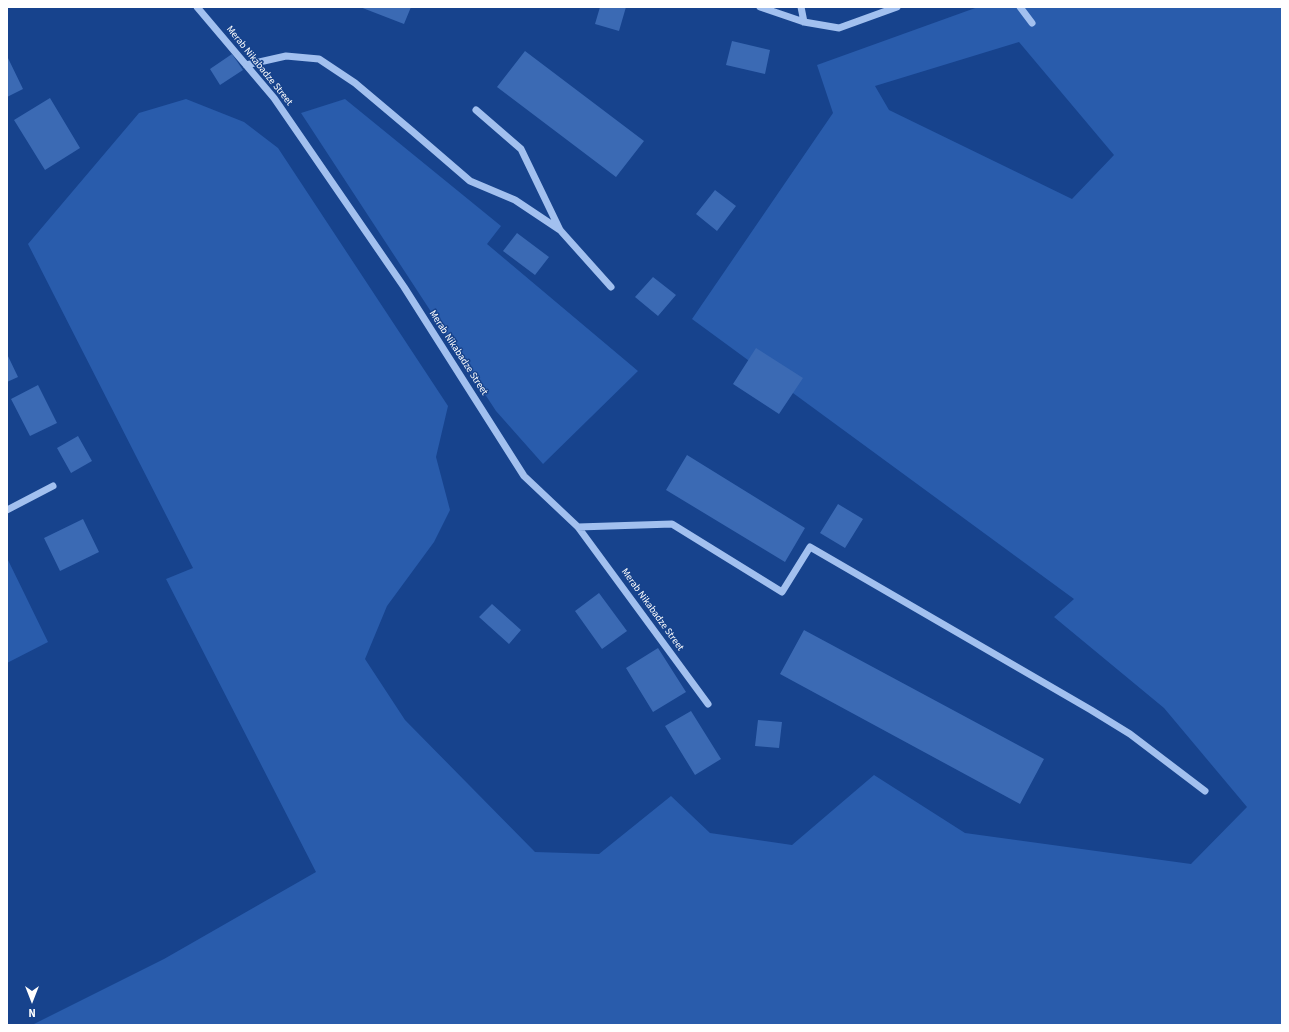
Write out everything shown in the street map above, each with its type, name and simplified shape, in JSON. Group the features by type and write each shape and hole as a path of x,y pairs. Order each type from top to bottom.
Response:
{"street":[{"name":"Merab Nikabadze Street","path":"197,7 274,98 404,287 524,476 578,526 708,704"},
{"path":"760,7 804,22 839,28 897,7"},
{"path":"801,7 804,22"},
{"path":"1020,7 1032,23"},
{"path":"246,65 286,56 319,59 355,83 470,182 515,200 560,230 611,287"},
{"path":"476,110 521,148 560,230"},
{"path":"7,510 53,486"},
{"path":"578,526 672,524 782,592 810,548 1130,734 1205,791"}],"shaded area":[{"path":"978,7 1282,7 1282,1025 32,1025 164,959 316,872 166,579 193,568 28,244 139,113 186,99 244,122 278,148 448,406 436,457 450,510 434,542 387,606 365,659 405,720 535,852 599,854 671,796 710,833 792,845 874,775 965,833 1191,864 1247,807 1164,708 1054,617 1074,599 692,319 833,113 817,65","holes":["1019,42 1114,155 1072,199 889,110 875,86"]},
{"path":"345,99 501,226 487,244 638,371 543,464 496,411 301,113"},
{"path":"7,558 48,642 7,663"}],"building":[{"path":"360,7 411,7 404,24"},
{"path":"600,7 626,7 619,31 595,24"},
{"path":"732,41 770,50 765,74 726,65"},
{"path":"525,51 644,141 616,177 497,87"},
{"path":"232,54 243,70 220,85 210,69"},
{"path":"7,56 23,89 7,97"},
{"path":"50,98 80,148 45,170 14,120"},
{"path":"715,190 736,206 717,231 696,214"},
{"path":"517,233 549,257 535,275 503,251"},
{"path":"653,277 676,295 658,316 635,297"},
{"path":"756,348 803,378 779,414 733,384"},
{"path":"7,354 18,377 7,382"},
{"path":"38,385 57,423 30,436 11,399"},
{"path":"78,436 92,461 71,473 57,448"},
{"path":"687,455 805,528 785,562 666,490"},
{"path":"838,504 863,519 845,548 820,533"},
{"path":"83,519 99,552 60,571 44,538"},
{"path":"599,593 627,631 602,649 575,611"},
{"path":"492,604 521,630 509,644 479,617"},
{"path":"804,630 1044,759 1020,804 780,674"},
{"path":"658,648 686,692 653,712 626,668"},
{"path":"691,711 721,759 695,775 665,726"},
{"path":"758,720 782,722 779,748 755,746"}]}
